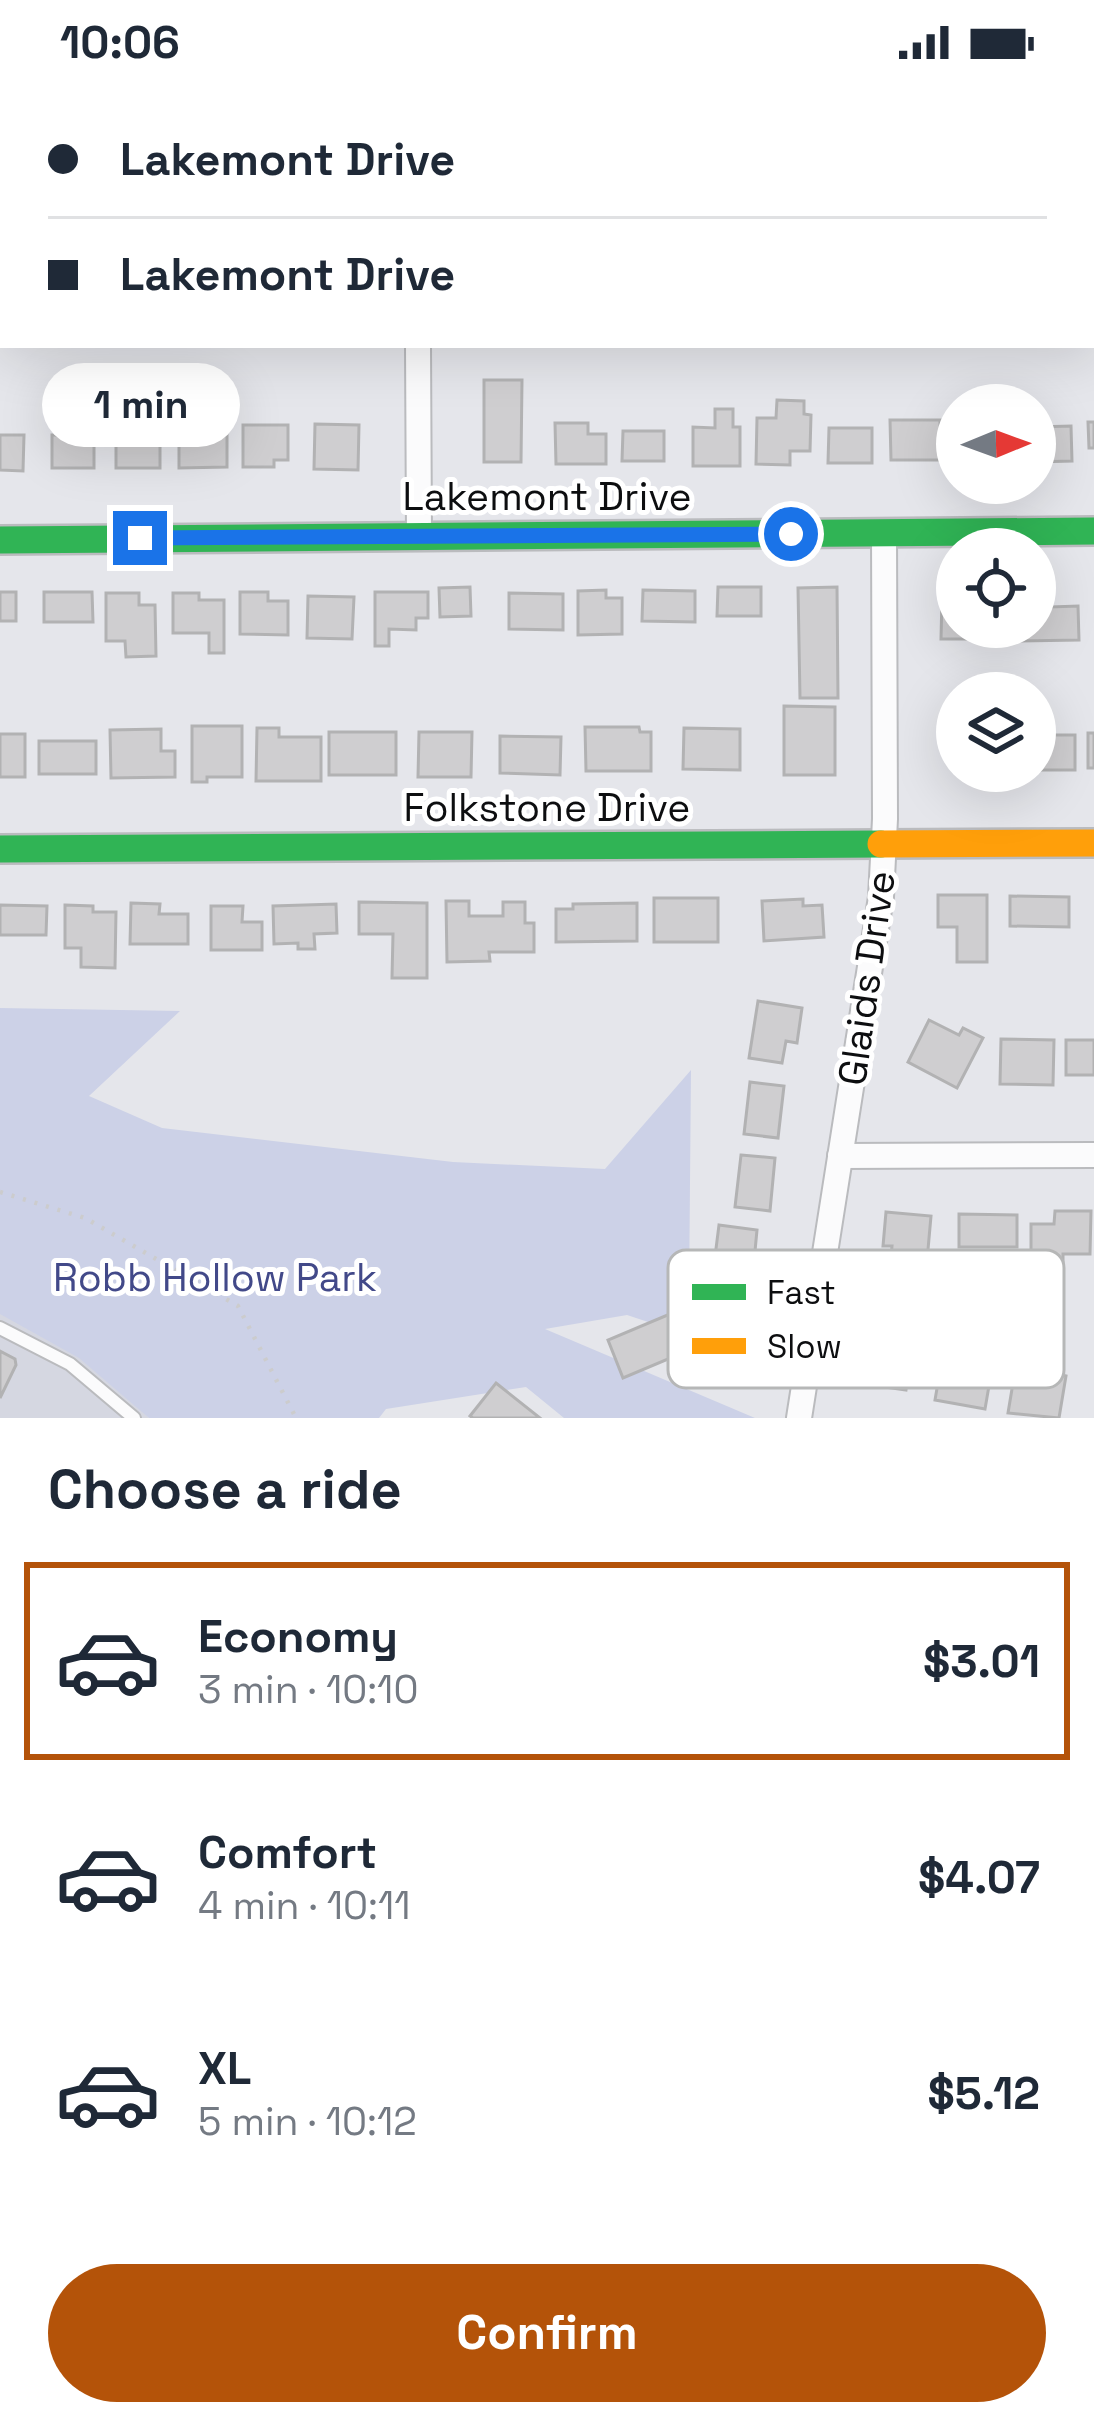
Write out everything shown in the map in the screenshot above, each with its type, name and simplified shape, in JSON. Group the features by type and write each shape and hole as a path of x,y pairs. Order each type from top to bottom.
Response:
{"street":[{"path":"418,348 419,536"},
{"name":"Lakemont Drive","path":"0,540 1094,531"},
{"name":"Glaids Drive","path":"825,1250 881,897 884,533"},
{"name":"Folkstone Drive","path":"0,849 1094,843"},
{"path":"840,1156 1094,1155"},
{"name":"Glaids Drive","path":"799,1418 804,1388"}],"lane":[{"path":"0,1328 70,1364 134,1418"}],"path":[{"path":"0,1192 86,1218 238,1306 296,1418"}],"shaded area":[{"path":"0,1311 92,1355 149,1418 0,1418"}],"green space":[{"name":"Robb Hollow Park","path":"0,1008 180,1011 89,1096 162,1128 453,1162 605,1169 691,1070 689,1250 668,1250 668,1329 627,1315 545,1329 668,1381 668,1388 684,1388 755,1418 564,1418 526,1387 386,1409 379,1418 149,1418 79,1358 0,1314"}],"building":[{"path":"484,380 522,380 521,462 484,462"},
{"path":"777,400 804,401 804,414 811,415 810,451 790,451 790,465 756,464 757,418 776,418"},
{"path":"715,409 733,409 733,427 740,427 740,466 693,466 693,427 715,428"},
{"path":"890,420 936,420 936,460 891,460"},
{"path":"137,421 160,421 160,468 116,468 116,434 137,434"},
{"path":"1088,422 1094,422 1094,448 1089,448"},
{"path":"555,423 588,423 588,434 606,434 606,464 556,464"},
{"path":"71,424 94,424 94,468 52,468 52,435 71,435"},
{"path":"315,424 359,425 358,470 314,469"},
{"path":"179,425 227,425 227,467 179,468"},
{"path":"243,425 288,425 288,460 274,460 274,467 243,467"},
{"path":"1056,426 1071,426 1072,461 1056,461"},
{"path":"829,428 872,428 872,463 828,463"},
{"path":"623,431 664,431 664,461 622,461"},
{"path":"0,435 24,435 23,471 0,470"},
{"path":"470,587 471,616 440,617 439,588"},
{"path":"718,587 761,587 761,616 717,616"},
{"path":"837,587 838,698 800,698 798,588"},
{"path":"606,590 606,598 622,598 622,634 578,635 578,591"},
{"path":"643,590 695,591 695,622 642,621"},
{"path":"0,592 16,592 16,621 0,621"},
{"path":"44,592 92,592 93,622 44,622"},
{"path":"240,592 268,592 268,601 288,601 288,635 240,634"},
{"path":"375,592 428,592 428,618 416,618 416,630 389,629 389,646 375,646"},
{"path":"106,593 139,593 139,605 155,605 156,656 126,657 125,641 106,641"},
{"path":"173,593 224,600 224,653 209,653 209,633 173,633"},
{"path":"509,593 563,594 563,630 509,629"},
{"path":"308,596 354,597 352,639 307,638"},
{"path":"1078,606 1079,640 1056,640 1056,607"},
{"path":"784,706 835,707 835,775 784,775"},
{"path":"192,726 242,726 242,777 192,782"},
{"path":"585,727 639,727 640,732 651,732 651,771 586,771"},
{"path":"257,728 279,728 279,737 321,737 321,781 256,781"},
{"path":"684,728 740,729 740,770 683,769"},
{"path":"161,729 161,751 175,751 175,777 111,778 110,730"},
{"path":"329,732 396,732 396,775 329,775"},
{"path":"419,732 472,732 471,777 418,777"},
{"path":"1088,733 1094,733 1094,768 1088,768"},
{"path":"0,734 25,734 25,777 0,777"},
{"path":"1056,735 1075,735 1075,770 1056,770"},
{"path":"500,736 561,737 560,775 500,773"},
{"path":"39,741 96,741 96,774 39,774"},
{"path":"938,895 987,895 987,962 957,962 957,927 938,927"},
{"path":"1010,896 1069,897 1069,927 1010,926"},
{"path":"654,898 718,898 718,942 654,942"},
{"path":"803,899 803,906 822,905 824,937 764,941 762,901"},
{"path":"446,901 469,901 469,916 503,916 503,902 525,902 525,923 534,923 534,952 489,952 490,961 447,962"},
{"path":"359,902 427,903 427,978 392,978 393,934 359,934"},
{"path":"131,903 160,904 159,914 188,914 188,944 130,944"},
{"path":"637,903 637,941 556,942 556,909 573,909 573,904"},
{"path":"336,904 337,933 314,934 315,949 298,949 298,943 274,944 273,906"},
{"path":"0,905 47,906 46,935 0,935"},
{"path":"65,905 116,912 115,968 81,967 81,948 65,948"},
{"path":"211,906 243,906 242,922 262,922 262,950 211,950"},
{"path":"758,1001 802,1008 797,1043 786,1041 782,1063 749,1058"},
{"path":"929,1020 959,1035 963,1028 983,1038 957,1088 908,1062"},
{"path":"1001,1039 1054,1040 1053,1085 1000,1084"},
{"path":"1066,1040 1094,1040 1094,1075 1066,1075"},
{"path":"750,1082 784,1086 778,1138 744,1134"},
{"path":"741,1155 775,1158 770,1211 735,1207"},
{"path":"1055,1211 1091,1211 1090,1254 1031,1250 1031,1224 1054,1224"},
{"path":"886,1212 931,1216 928,1250 883,1246"},
{"path":"959,1214 1017,1215 1017,1247 959,1247"},
{"path":"719,1225 757,1230 755,1250 716,1250"},
{"path":"668,1315 668,1359 623,1378 608,1340"},
{"path":"0,1351 15,1359 16,1365 0,1398"},
{"path":"496,1383 540,1418 470,1416"},
{"path":"937,1388 989,1388 985,1409 935,1400"},
{"path":"1012,1388 1064,1388 1059,1418 1008,1413"}],"traffic: fast":[{"path":"0,540 1094,531"},
{"path":"0,849 881,844"}],"traffic: slow":[{"path":"881,844 1094,843"}],"route":[{"path":"140,538 791,534"}]}
